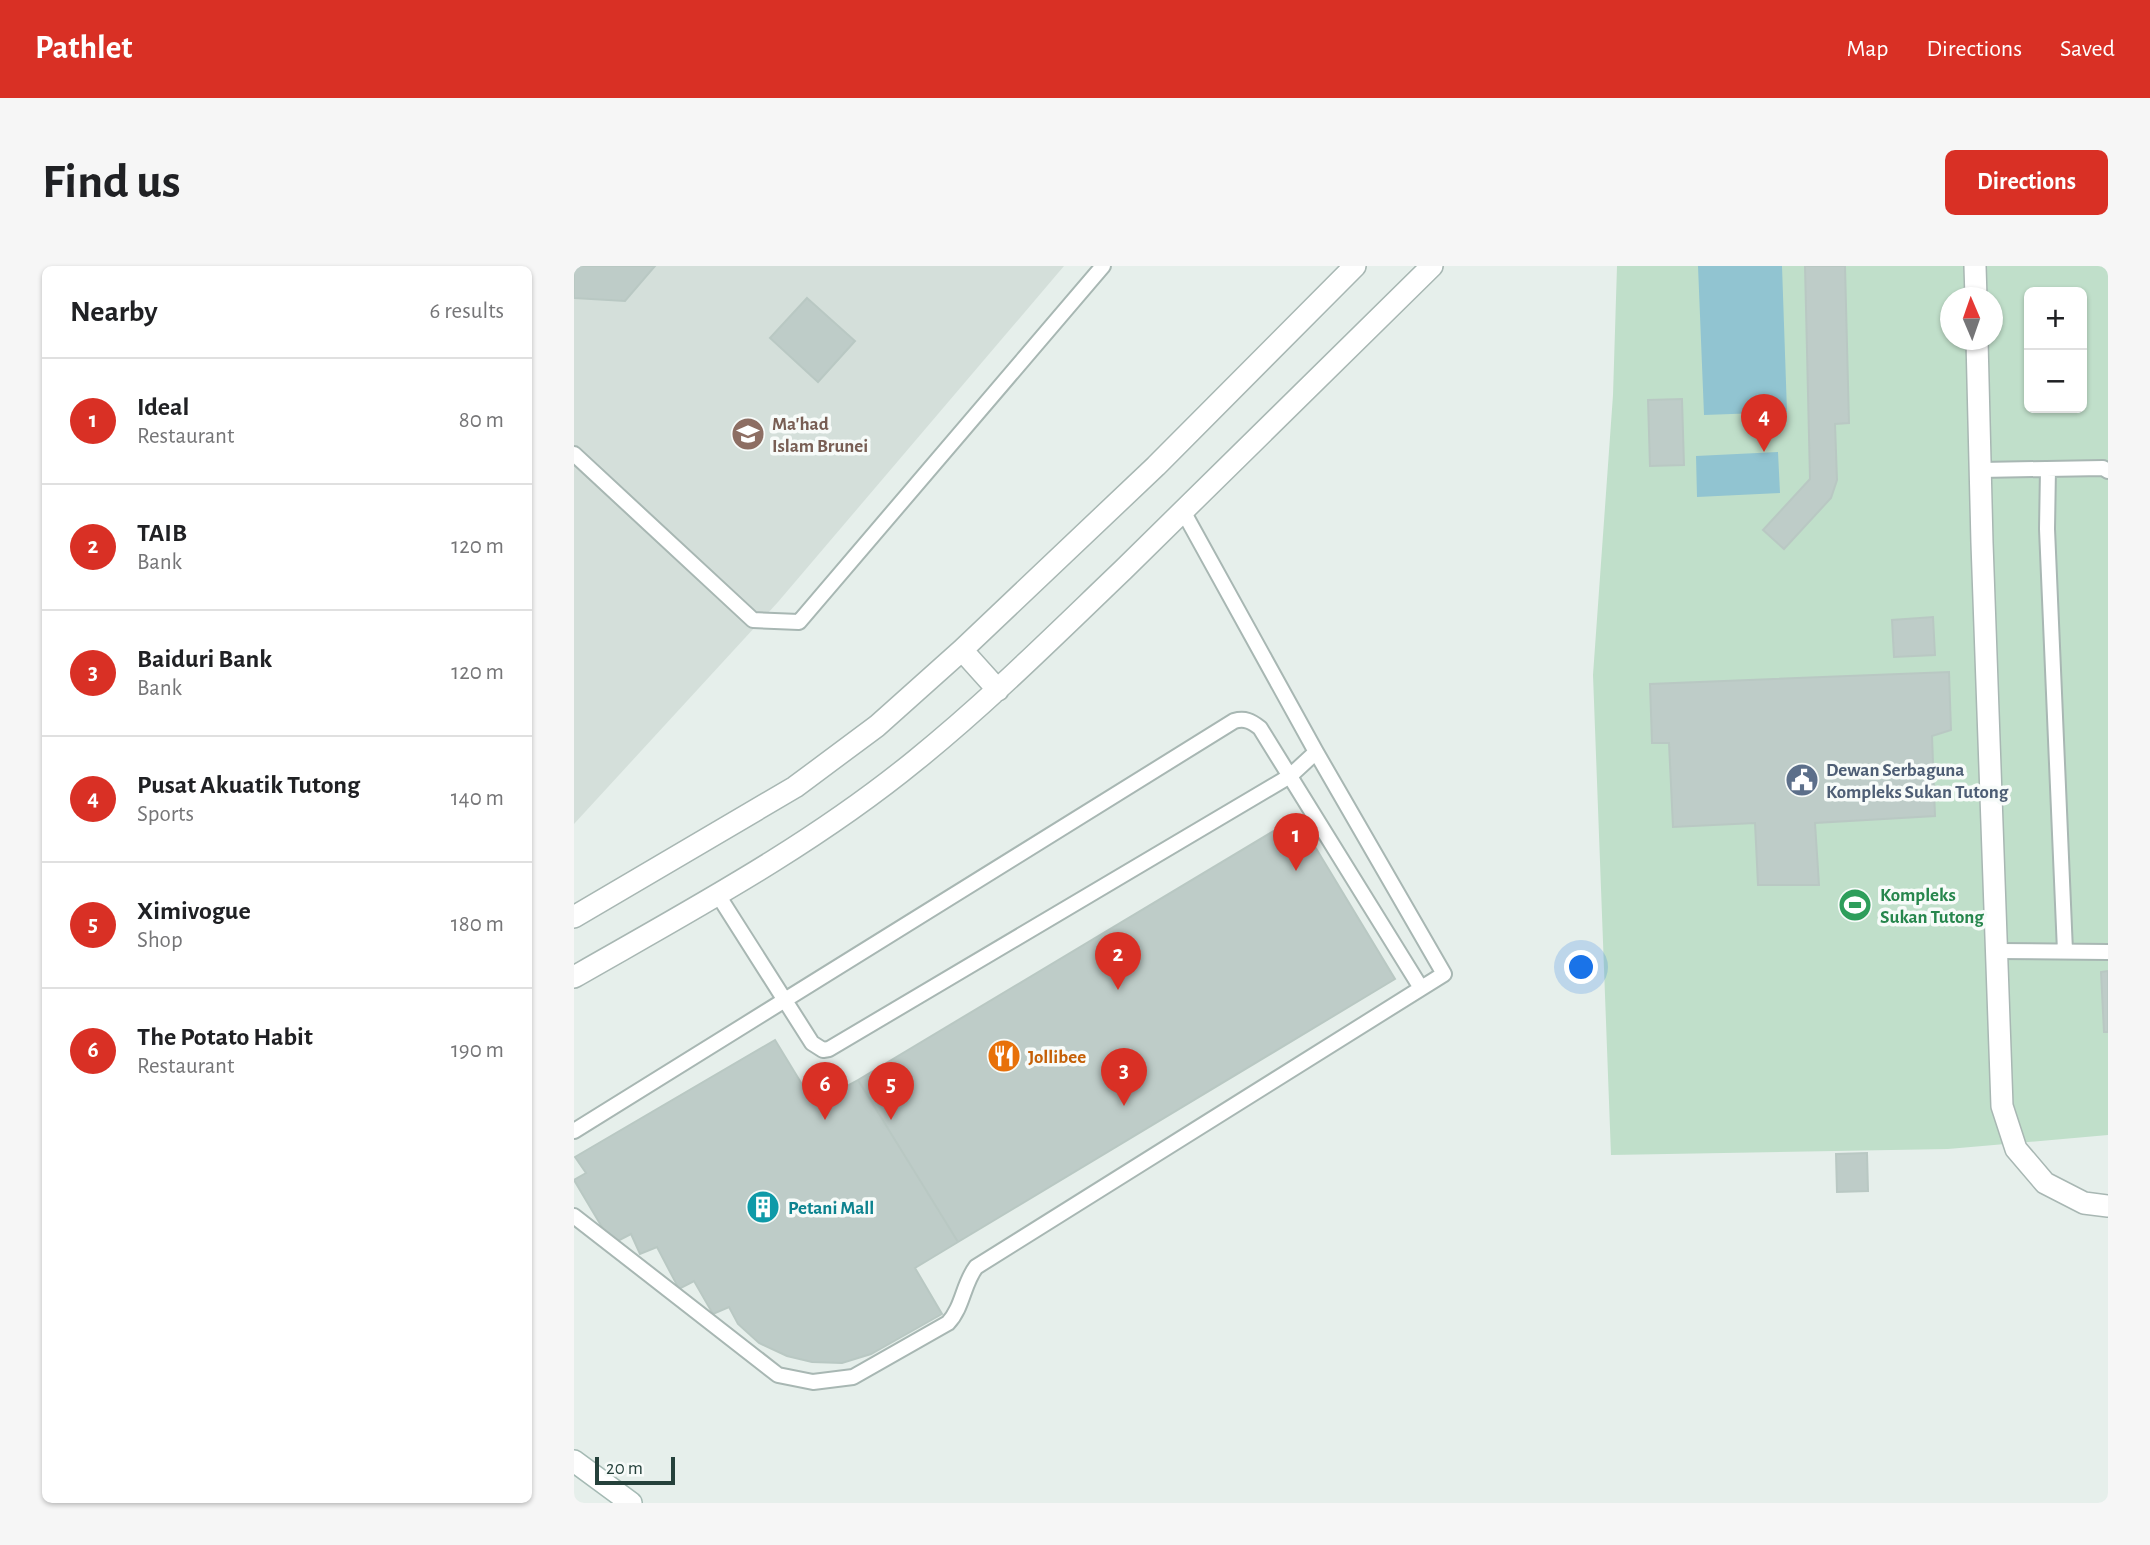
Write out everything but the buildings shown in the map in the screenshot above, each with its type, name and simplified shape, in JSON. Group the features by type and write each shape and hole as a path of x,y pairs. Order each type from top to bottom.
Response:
{"street":[{"path":"574,918 795,787 877,726 962,650 1156,466 1355,266"},
{"path":"574,977 718,895 824,829 914,761 998,690 1432,266"},
{"path":"1975,266 1976,287"},
{"path":"1977,350 2002,1106 2016,1149 2045,1183 2084,1203 2108,1206"},
{"path":"962,650 998,690"},
{"path":"574,1461 631,1503"}],"lane":[{"path":"574,454 753,620 799,622 1103,266"},
{"path":"1980,470 2103,468 2108,471"},
{"path":"2048,469 2047,529 2065,951"},
{"path":"574,1216 778,1375 813,1382 853,1377 948,1323 955,1316 969,1275 976,1267 1444,974 1316,752 1183,511"},
{"path":"574,1131 1234,721 1243,719 1259,728 1421,988"},
{"path":"718,895 812,1043 822,1050 829,1049 1290,776 1316,752"},
{"path":"1997,951 2108,951"}],"shaded area":[{"name":"Ma'had Islam Brunei","path":"574,266 1064,266 778,602 574,824"}],"green space":[{"name":"Kompleks Sukan Tutong","path":"1617,266 2108,266 2108,1135 1948,1149 1611,1155 1593,675 1613,395"}],"water":[{"path":"1698,266 1782,266 1787,412 1704,415"},
{"path":"1778,452 1780,493 1697,497 1696,456"}],"place":[{"name":"Ma'had Islam Brunei","path":"748,434"},
{"name":"Pusat Akuatik Tutong","path":"1764,452"},
{"name":"Dewan Serbaguna Kompleks Sukan Tutong","path":"1802,780"},
{"name":"Ideal","path":"1296,871"},
{"name":"Kompleks Sukan Tutong","path":"1855,905"},
{"name":"TAIB","path":"1118,990"},
{"name":"Jollibee","path":"1004,1056"},
{"name":"Baiduri Bank","path":"1124,1106"},
{"name":"The Potato Habit","path":"825,1120"},
{"name":"Ximivogue","path":"891,1120"},
{"name":"Petani Mall","path":"763,1207"}]}
